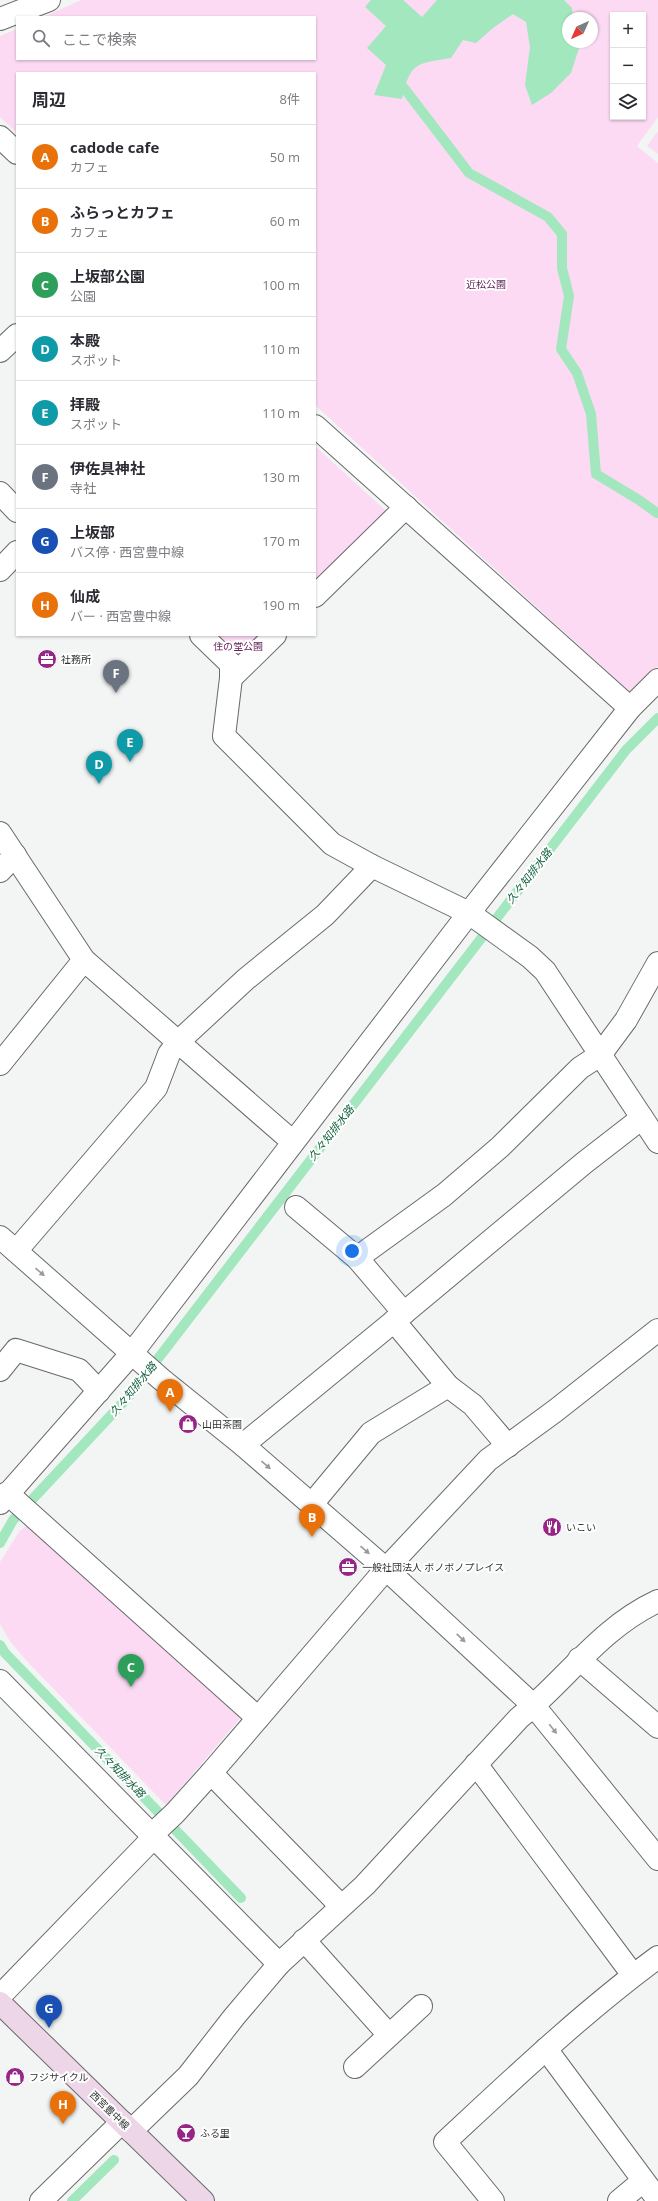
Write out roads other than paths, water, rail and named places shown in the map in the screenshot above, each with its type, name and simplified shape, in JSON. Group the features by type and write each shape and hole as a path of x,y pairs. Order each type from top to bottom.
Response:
{"main road":[{"name":"西宮豊中線","path":"0,2003 203,2201"}],"street":[{"path":"0,19 49,0"},
{"path":"0,137 16,152"},
{"path":"0,351 16,336"},
{"path":"316,427 630,708"},
{"path":"0,493 16,510"},
{"path":"316,595 406,507"},
{"path":"0,570 16,553"},
{"path":"202,636 231,664 231,678 224,736 332,844 372,866 475,917 530,957 545,971 658,1142"},
{"path":"231,678 274,636"},
{"path":"258,1718 35,1518 8,1499 99,1390 136,1357 293,1142 475,917 630,708 654,686"},
{"path":"0,833 84,960 293,1142"},
{"path":"0,871 15,855"},
{"path":"372,866 324,915 246,979 178,1042 169,1054 156,1088 8,1244 160,1378 243,1445 312,1504 386,1569 534,1706 658,1859"},
{"path":"0,1064 84,960"},
{"path":"357,1258 444,1195 500,1147 580,1068 600,1055 626,1020 658,962"},
{"path":"243,1445 584,1162 642,1118"},
{"path":"296,1207 357,1258 448,1386 473,1405 508,1446"},
{"path":"0,1996 175,1813 386,1569 488,1460 555,1412 658,1330"},
{"path":"0,1370 16,1350 79,1370 99,1390"},
{"path":"312,1504 371,1433 448,1386"},
{"path":"41,2201 127,2126 188,2076 276,1967 365,1885 519,1718 534,1706 579,1659 604,1635 626,1619 658,1601"},
{"path":"579,1659 658,1727"},
{"path":"0,1681 156,1833 276,1967"},
{"path":"476,1764 633,1975"},
{"path":"211,1772 341,1906"},
{"path":"302,1942 389,2035"},
{"path":"493,2201 445,2142 546,2049 633,1975 658,1957"},
{"path":"356,2067 421,2006"},
{"path":"546,2049 658,2200"},
{"path":"619,2201 643,2181"}],"waterway":[{"path":"404,88 469,173 548,217 562,234 562,268 569,296 561,349 577,373 591,414 596,474 639,500 657,513"},
{"name":"久々知排水路","path":"0,1543 13,1520 130,1395 626,750 658,718"},
{"name":"久々知排水路","path":"0,1645 5,1653 241,1898"},
{"name":"久々知排水路","path":"72,2201 114,2160"}],"place":[{"name":"社務所","path":"47,659"},
{"name":"伊佐具神社","path":"116,693"},
{"name":"拝殿","path":"130,762"},
{"name":"本殿","path":"99,784"},
{"name":"cadode cafe","path":"170,1412"},
{"name":"山田茶園","path":"188,1424"},
{"name":"いこい","path":"552,1527"},
{"name":"ふらっとカフェ","path":"312,1537"},
{"name":"一般社団法人 ポノポノプレイス","path":"348,1567"},
{"name":"上坂部公園","path":"131,1687"},
{"name":"上坂部","path":"49,2028"},
{"name":"フジサイクル","path":"15,2077"},
{"name":"仙成","path":"63,2124"},
{"name":"ふる里","path":"186,2133"}],"park label":[{"name":"近松公園","path":"486,284"},
{"name":"住の堂公園","path":"238,646"}]}
